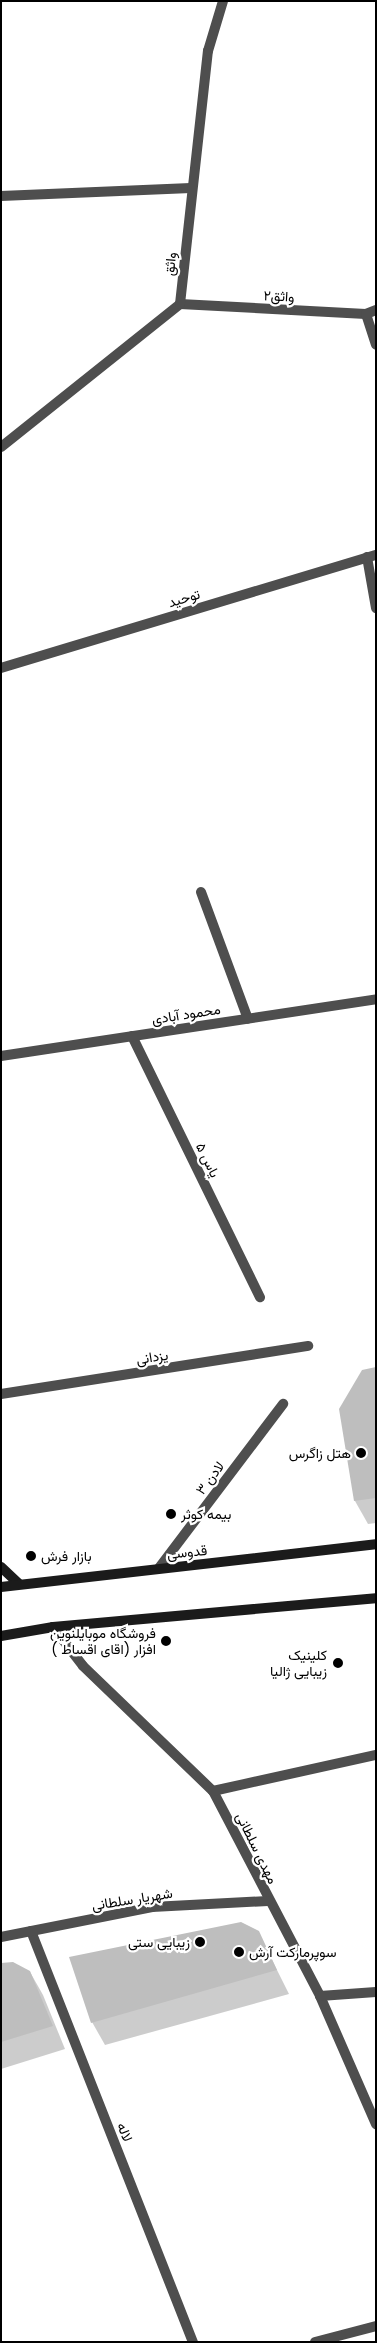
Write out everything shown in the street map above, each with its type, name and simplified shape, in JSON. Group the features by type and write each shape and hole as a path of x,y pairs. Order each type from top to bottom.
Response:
{"main road":[{"name":"قدوسی","path":"1,1587 376,1544"},
{"path":"1,1567 19,1584"},
{"path":"1,1636 54,1627 376,1598"}],"street":[{"name":"واثق","path":"180,304 191,188 208,51 223,1"},
{"path":"1,196 191,188"},
{"path":"1,446 180,304"},
{"name":"واثق۲","path":"180,304 366,314 376,310"},
{"path":"366,314 376,344"},
{"path":"371,556 376,608"},
{"name":"توحید","path":"1,668 371,556"},
{"path":"201,892 248,1018"},
{"name":"محمود آبادی","path":"1,1056 376,999"},
{"name":"یاس ۵","path":"132,1036 260,1297"},
{"name":"یزدانی","path":"1,1394 308,1346"},
{"name":"لادن ۳","path":"159,1568 283,1404"},
{"name":"مهدی سلطانی","path":"54,1627 83,1666 213,1791 268,1901 320,1996 376,2124"},
{"path":"213,1791 376,1755"},
{"name":"شهریار سلطانی","path":"1,1937 152,1907 268,1901"},
{"name":"لاله","path":"31,1932 193,2342"},
{"path":"320,1996 376,1992"},
{"path":"314,2342 376,2326"}],"building":[{"name":"هتل زاگرس","path":"376,1367 376,1498 354,1501 339,1409 362,1370"},
{"path":"241,1922 259,1931 277,1970 91,2023 69,1957"},
{"path":"13,1962 30,1971 53,2026 1,2042 1,1963"}],"place":[{"name":"هتل زاگرس","path":"361,1453"},
{"name":"بیمه کوثر","path":"171,1514"},
{"name":"بازار فرش","path":"31,1556"},
{"name":"فروشگاه موبایلنوین افزار (اقای اقساط )","path":"166,1641"},
{"name":"کلینیک زیبایی ژالیا","path":"338,1663"},
{"name":"زیبایی ستی","path":"200,1942"},
{"name":"سوپرمارکت آرش","path":"239,1952"}]}
